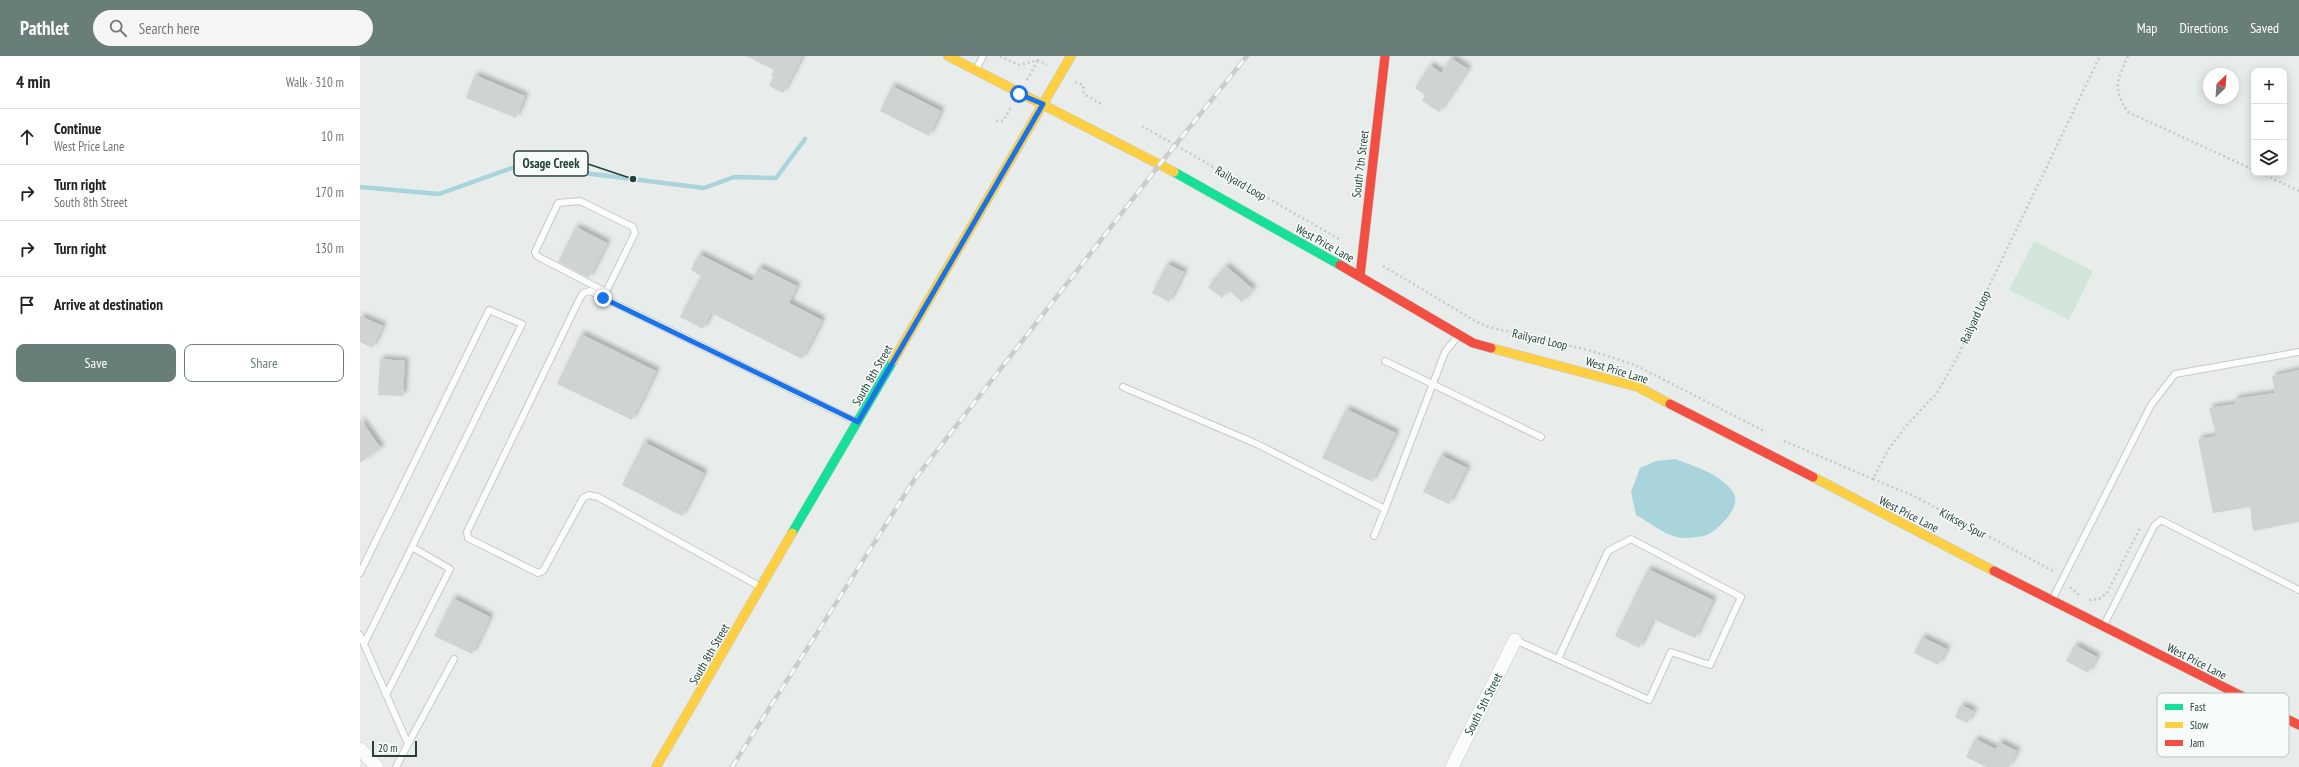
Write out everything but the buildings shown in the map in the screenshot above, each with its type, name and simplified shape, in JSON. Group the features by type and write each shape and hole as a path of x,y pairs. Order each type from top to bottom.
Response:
{"street":[{"name":"West Price Lane","path":"948,56 1160,164 1360,276 1473,343 1638,387 2051,601 2235,693"},
{"name":"South 8th Street","path":"656,767 1070,56"},
{"name":"South 7th Street","path":"1360,276 1384,56"},
{"name":"South 5th Street","path":"1452,767 1515,640"},
{"name":"West Price Lane","path":"2289,720 2299,725"},
{"path":"360,749 377,767"}],"lane":[{"path":"975,71 983,56"},
{"path":"604,295 635,233 633,227 580,202 558,203 535,252 537,256 604,295 858,422"},
{"path":"604,295 590,291 584,293 579,300 467,532 468,538 538,573 543,571 583,498 589,495 598,497 762,587"},
{"path":"360,573 489,310 522,324 364,644"},
{"path":"1374,536 1386,509 1445,352 1459,334"},
{"path":"2051,601 2152,405 2175,374 2299,352"},
{"path":"1385,362 1541,438"},
{"path":"1123,387 1257,444 1386,509"},
{"path":"2102,627 2154,526 2161,520 2299,590"},
{"path":"1515,640 1649,700 1670,652 1710,665 1741,597 1631,539 1608,551 1558,659"},
{"path":"386,695 450,569 412,547"},
{"path":"360,635 408,744"},
{"path":"396,767 454,659"}],"path":[{"path":"1000,56 1019,65 1038,60 1042,62"},
{"name":"Railyard Loop","path":"1873,478 1888,450 1906,426 1937,393 1959,354 1981,302 2100,56"},
{"path":"2128,56 2118,78 2118,97 2128,112 2251,169"},
{"path":"1034,67 1038,60"},
{"path":"1077,83 1083,86 1084,94 1103,106"},
{"path":"996,122 1003,121"},
{"name":"Railyard Loop","path":"1142,126 1339,239"},
{"path":"2267,176 2299,191"},
{"name":"Railyard Loop","path":"1383,266 1477,322 1490,327 1592,351 1635,365 1766,432"},
{"path":"1784,441 1873,478"},
{"name":"Kirksey Spur","path":"1873,478 1912,495 1945,514 2052,568"},
{"path":"2078,595 2091,601 2099,599 2107,593 2145,520"}],"green space":[{"path":"2034,241 2093,271 2069,320 2009,290"}],"water":[{"path":"1676,459 1700,468 1721,480 1733,492 1735,504 1728,517 1723,523 1707,535 1688,538 1677,537 1665,532 1636,515 1631,492 1640,468 1656,461"}],"waterway":[{"path":"360,187 439,194 520,165 704,188 734,177 776,178 805,139"}],"railway":[{"path":"732,767 914,480 1160,164 1247,56"}],"traffic: fast":[{"path":"1174,172 1340,265"},
{"path":"792,533 893,361"}],"traffic: slow":[{"path":"948,56 1174,172"},
{"path":"893,361 1071,56"},
{"path":"1491,348 1638,387 1670,404"},
{"path":"1813,477 1994,571"},
{"path":"656,767 792,533"}],"traffic: jam":[{"path":"1360,276 1385,56"},
{"path":"1340,265 1473,343 1491,348"},
{"path":"1670,404 1813,477"},
{"path":"1994,571 2236,693"},
{"path":"2289,720 2299,725"}],"place":[{"name":"Osage Creek","path":"633,179"}],"route":[{"path":"603,298 858,422 1043,104 1019,94"}]}
